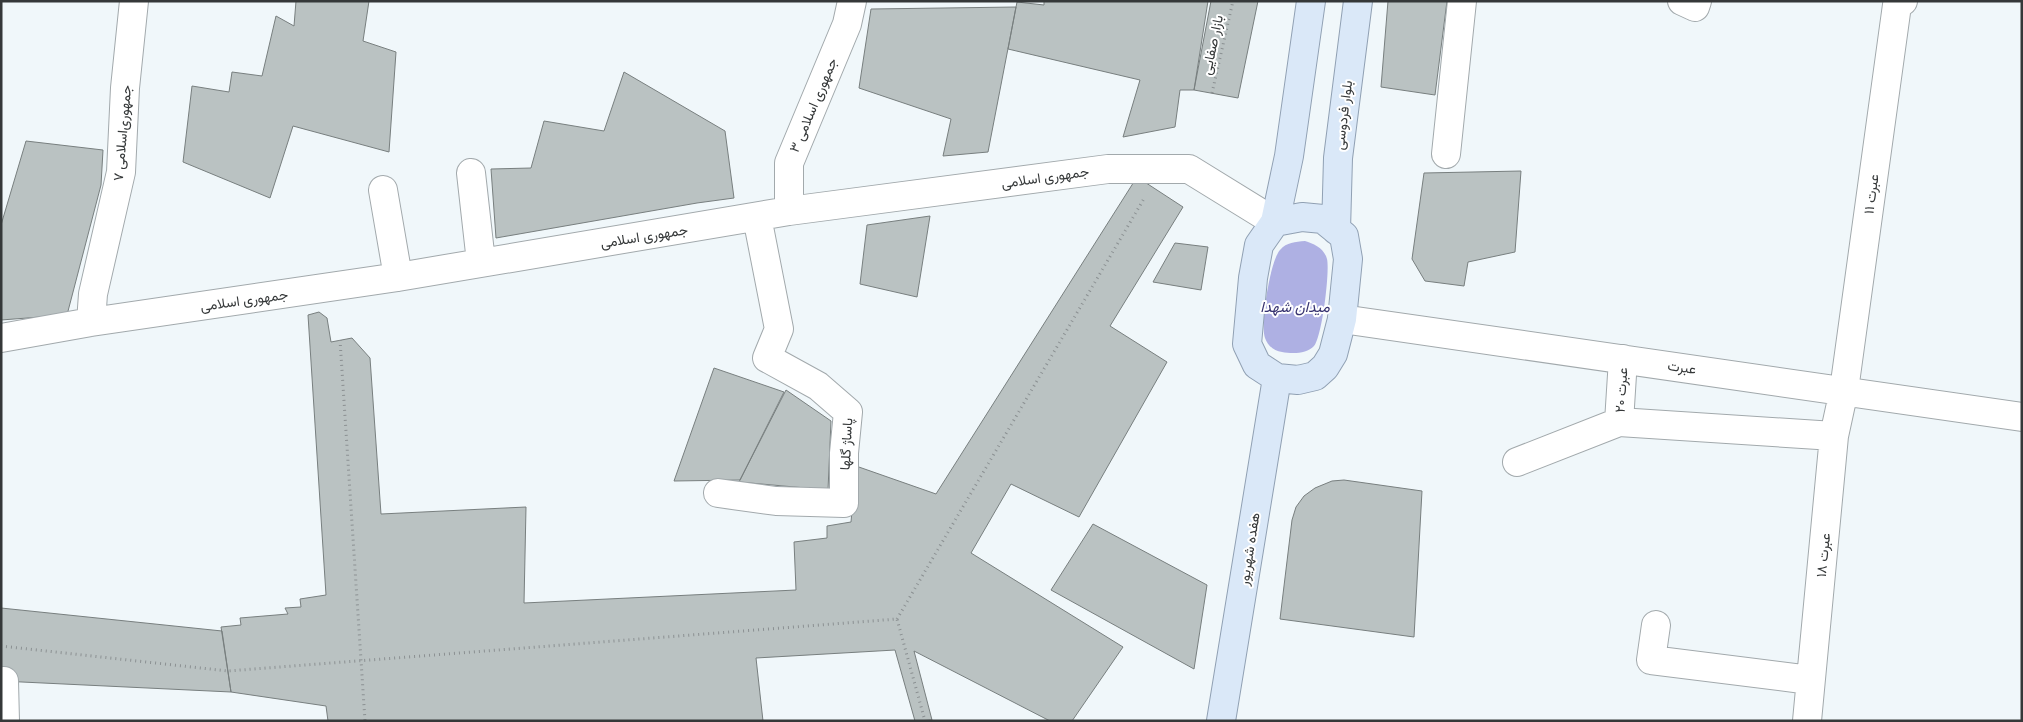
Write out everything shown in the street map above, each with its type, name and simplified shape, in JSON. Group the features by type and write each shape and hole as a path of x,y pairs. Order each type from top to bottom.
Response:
{"main road":[{"path":"1276,222 1302,217 1323,220 1344,236 1348,259 1342,319 1333,354 1315,376 1298,380 1276,378 1257,365 1247,344 1253,278 1259,245 1276,222 1289,156 1311,1"},
{"name":"بلوار فردوسی","path":"1336,230 1338,158 1358,1"},
{"name":"هفده شهریور","path":"1221,721 1276,378"}],"street":[{"name":"جمهوری‌اسلامی ۷","path":"91,322 93,294 121,172 125,88 134,1"},
{"name":"جمهوری اسلامی ۳","path":"789,211 789,163 848,24 852,1"},
{"path":"1446,154 1462,1"},
{"path":"1682,1 1695,8 1697,1"},
{"name":"عبرت ۱۱","path":"1844,390 1896,3"},
{"name":"جمهوری اسلامی","path":"1,338 91,322 398,277 757,218 789,211 1108,169 1189,169 1276,222"},
{"path":"471,173 481,262"},
{"path":"383,190 398,277"},
{"name":"پاساژ گلها","path":"718,493 776,501 844,503 844,453 848,412 818,386 767,358 779,329 757,218"},
{"name":"عبرت","path":"1342,319 1844,390 2022,418"},
{"name":"عبرت ۲۰","path":"1619,422 1624,359"},
{"name":"عبرت ۱۸","path":"1806,721 1834,436 1844,390"},
{"path":"1517,462 1619,422 1834,436"},
{"path":"1656,625 1651,660 1810,680"},
{"path":"4,681 5,721"}],"path":[{"name":"بازار صفایی","path":"1212,93 1233,1"},
{"path":"925,721 897,619 1146,195"},
{"path":"340,340 365,721"},
{"path":"1,646 228,671 897,619"}],"water":[{"name":"میدان شهدا","path":"1305,241 1321,249 1327,259 1326,289 1320,330 1317,340 1311,349 1303,352 1286,353 1272,348 1265,338 1265,307 1276,256 1288,244"}],"building":[{"path":"296,1 369,1 363,41 396,52 389,152 293,126 270,198 183,162 192,86 229,92 232,72 262,76 276,16 294,26"},
{"path":"1044,1 1208,1 1194,90 1180,90 1175,127 1123,137 1140,80 1008,49 1017,2 1044,5"},
{"path":"1211,1 1258,1 1238,98 1194,90"},
{"path":"1388,1 1447,1 1435,95 1381,87"},
{"path":"1016,7 988,152 943,156 951,119 859,88 871,9"},
{"path":"624,72 725,131 734,198 496,238 491,169 531,168 544,121 604,131"},
{"path":"26,141 103,150 101,185 67,315 1,320 1,225"},
{"path":"1521,171 1515,252 1468,262 1464,286 1425,281 1412,259 1424,173"},
{"path":"1137,177 1183,207 1110,326 1167,362 1079,517 1011,484 971,553 1123,647 1072,721 1050,721 914,651 932,720 915,721 895,650 756,658 763,721 328,721 326,706 231,692 221,627 241,625 240,618 288,614 285,608 301,607 300,599 326,595 308,315 319,312 327,318 331,342 352,338 370,358 381,514 526,507 524,603 796,590 794,542 827,538 827,526 851,522 856,466 936,494"},
{"path":"930,216 917,297 860,284 867,225"},
{"path":"1175,243 1208,247 1201,290 1153,282"},
{"path":"714,368 784,392 740,480 674,481"},
{"path":"786,390 831,421 828,490 739,482"},
{"path":"1344,480 1422,491 1414,637 1280,619 1292,520 1296,507 1304,496 1315,488 1332,481"},
{"path":"1093,524 1207,585 1194,669 1051,590"},
{"path":"1,608 222,631 231,692 1,681"}]}
